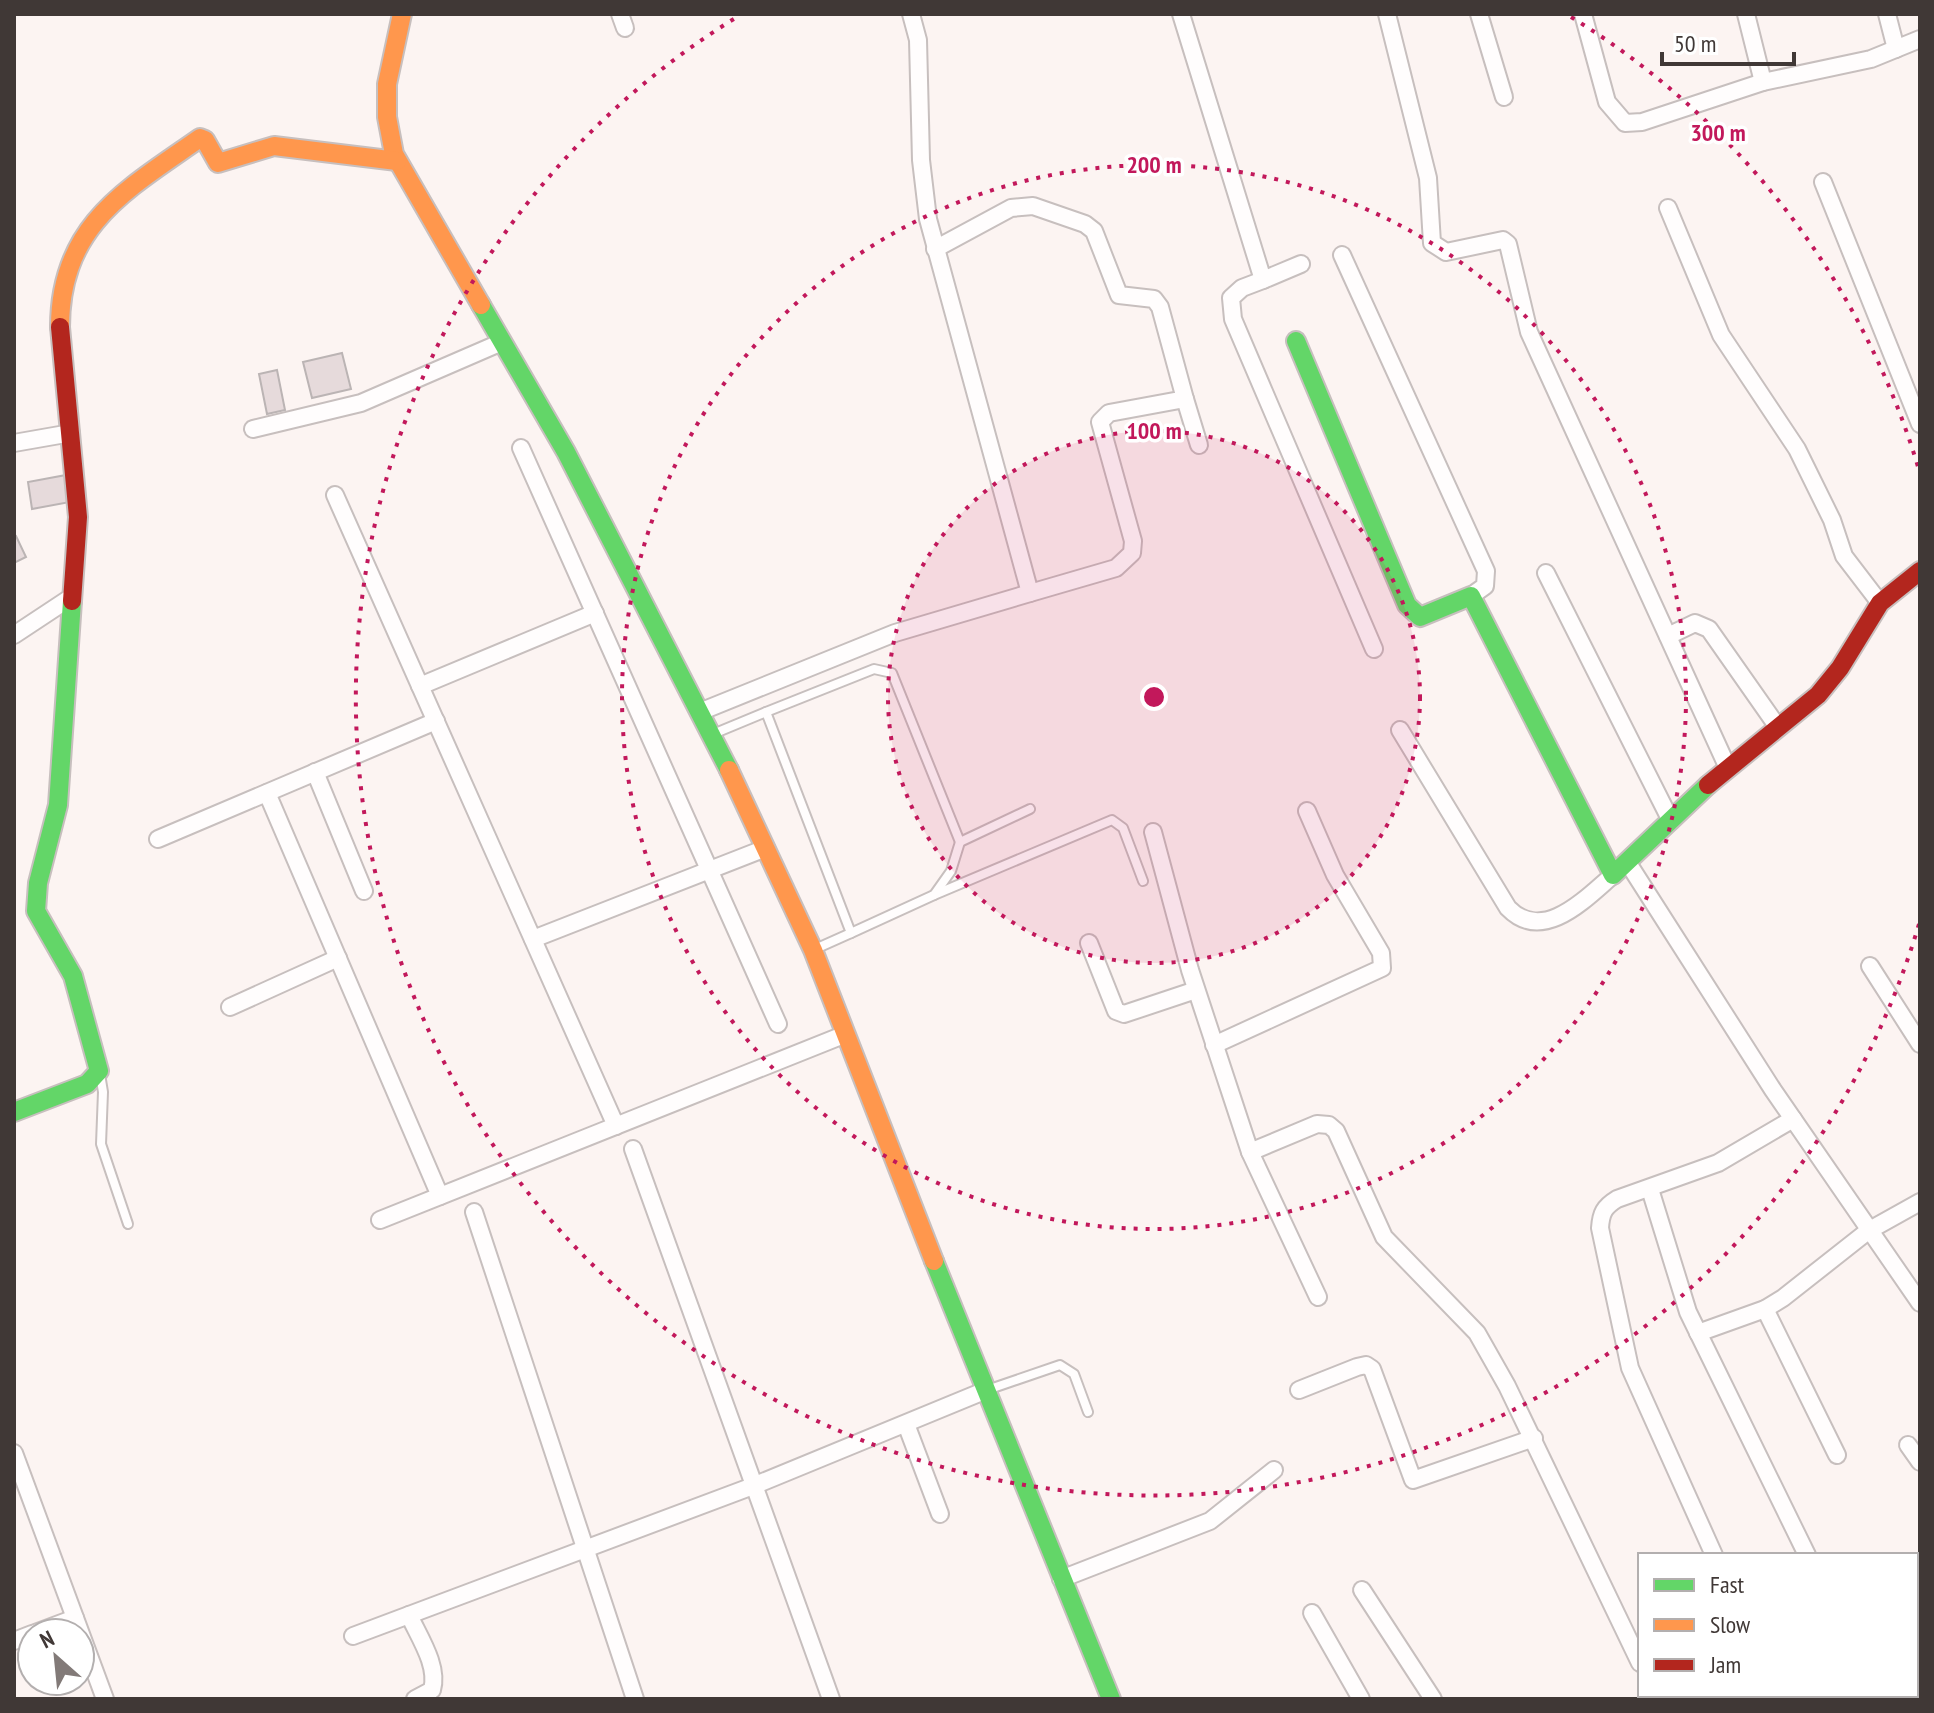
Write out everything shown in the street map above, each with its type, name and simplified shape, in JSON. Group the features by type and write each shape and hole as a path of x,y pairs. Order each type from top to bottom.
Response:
{"street":[{"path":"402,14 385,93 385,122 397,161 566,452 702,711 766,848 813,950 984,1391 1111,1699"},
{"path":"911,14 918,40 924,194 935,249 1030,593"},
{"path":"1181,14 1263,280"},
{"path":"1387,14 1428,178 1432,243 1446,252 1493,240 1503,240 1508,244 1529,332 1727,766"},
{"path":"1479,14 1504,97"},
{"path":"1583,14 1607,102 1625,123 1642,122 1763,82 1848,65 1920,39"},
{"path":"1746,14 1763,82"},
{"path":"1887,14 1896,49"},
{"path":"14,1112 87,1084 99,1071 73,976 36,911 38,883 58,805 78,517 59,316 64,276 87,229 116,197 200,138 205,140 218,163 274,146 397,161"},
{"path":"1823,182 1920,424"},
{"path":"935,249 1018,205 1085,224 1097,236 1119,295 1154,299 1160,307 1199,445"},
{"path":"1668,208 1721,335 1807,467 1844,556 1880,603"},
{"path":"1296,341 1407,605 1420,617 1471,596 1485,586 1486,571 1342,255"},
{"path":"1301,264 1242,288 1231,298 1233,319 1374,649"},
{"path":"253,429 361,403 502,342"},
{"path":"702,711 895,633 1116,568 1127,561 1133,541 1101,429 1102,416 1185,399"},
{"path":"14,443 71,433"},
{"path":"521,448 712,869 778,1024"},
{"path":"335,495 616,1126"},
{"path":"1400,730 1508,908 1517,918 1532,922 1555,918 1570,911 1628,863 1727,766 1818,695 1840,668 1880,603 1920,571"},
{"path":"1546,573 1671,821"},
{"path":"14,635 73,596"},
{"path":"1471,596 1613,875"},
{"path":"420,686 595,613"},
{"path":"1668,636 1695,623 1709,629 1777,726"},
{"path":"158,839 436,721"},
{"path":"315,772 364,891"},
{"path":"267,793 440,1196"},
{"path":"1214,1045 1382,968 1381,953 1335,875 1307,811"},
{"path":"1153,832 1196,990 1250,1152 1318,1297"},
{"path":"533,939 766,848"},
{"path":"1628,863 1793,1119 1920,1303"},
{"path":"1089,943 1116,1011 1124,1014 1196,990"},
{"path":"230,1007 338,958"},
{"path":"1870,966 1920,1044"},
{"path":"380,1220 846,1034"},
{"path":"1713,1553 1630,1368 1600,1228 1605,1206 1718,1163 1793,1119"},
{"path":"1250,1152 1317,1124 1329,1125 1336,1131 1384,1237 1477,1333 1534,1438 1638,1659"},
{"path":"633,1149 831,1699"},
{"path":"1650,1189 1688,1312 1806,1553"},
{"path":"1698,1333 1765,1309 1868,1231 1920,1202"},
{"path":"474,1212 635,1699"},
{"path":"1765,1309 1837,1455"},
{"path":"1299,1390 1357,1367 1366,1365 1372,1369 1413,1480 1534,1438"},
{"path":"353,1636 753,1486 984,1391"},
{"path":"906,1424 940,1514"},
{"path":"1908,1445 1920,1462"},
{"path":"14,1453 75,1617"},
{"path":"1061,1579 1210,1521 1274,1470"},
{"path":"1362,1590 1433,1699"},
{"path":"1312,1613 1361,1699"},
{"path":"409,1615 433,1670 434,1681 432,1690 415,1699"},
{"path":"96,1675 105,1699"}],"lane":[{"path":"713,734 874,669 892,673 960,842 951,871 934,895"},
{"path":"766,712 851,933"},
{"path":"960,842 1030,809"},
{"path":"813,950 1112,820 1123,828 1143,881"},
{"path":"99,1071 103,1092 101,1144 128,1224"},
{"path":"984,1391 1060,1365 1074,1374 1088,1412"}],"building":[{"path":"342,353 351,389 312,398 303,362"},
{"path":"277,370 285,410 267,414 259,374"},
{"path":"66,475 70,502 32,509 28,482"},
{"path":"14,537 26,557 14,563"}],"traffic: fast":[{"path":"481,305 566,452 729,770"},
{"path":"1296,341 1407,605 1420,617 1471,596 1613,875 1708,785"},
{"path":"14,1112 87,1084 99,1071 73,976 36,911 38,883 58,805 72,601"},
{"path":"934,1261 1111,1699"}],"traffic: slow":[{"path":"402,14 387,84 387,117 394,154 481,305"},
{"path":"60,327 63,292 71,262 85,236 123,194 200,138 205,140 218,163 274,146 397,161"},
{"path":"729,770 813,950 934,1261"}],"traffic: jam":[{"path":"60,327 78,517 72,601"},
{"path":"1708,785 1818,695 1840,668 1880,603 1920,571"}]}
